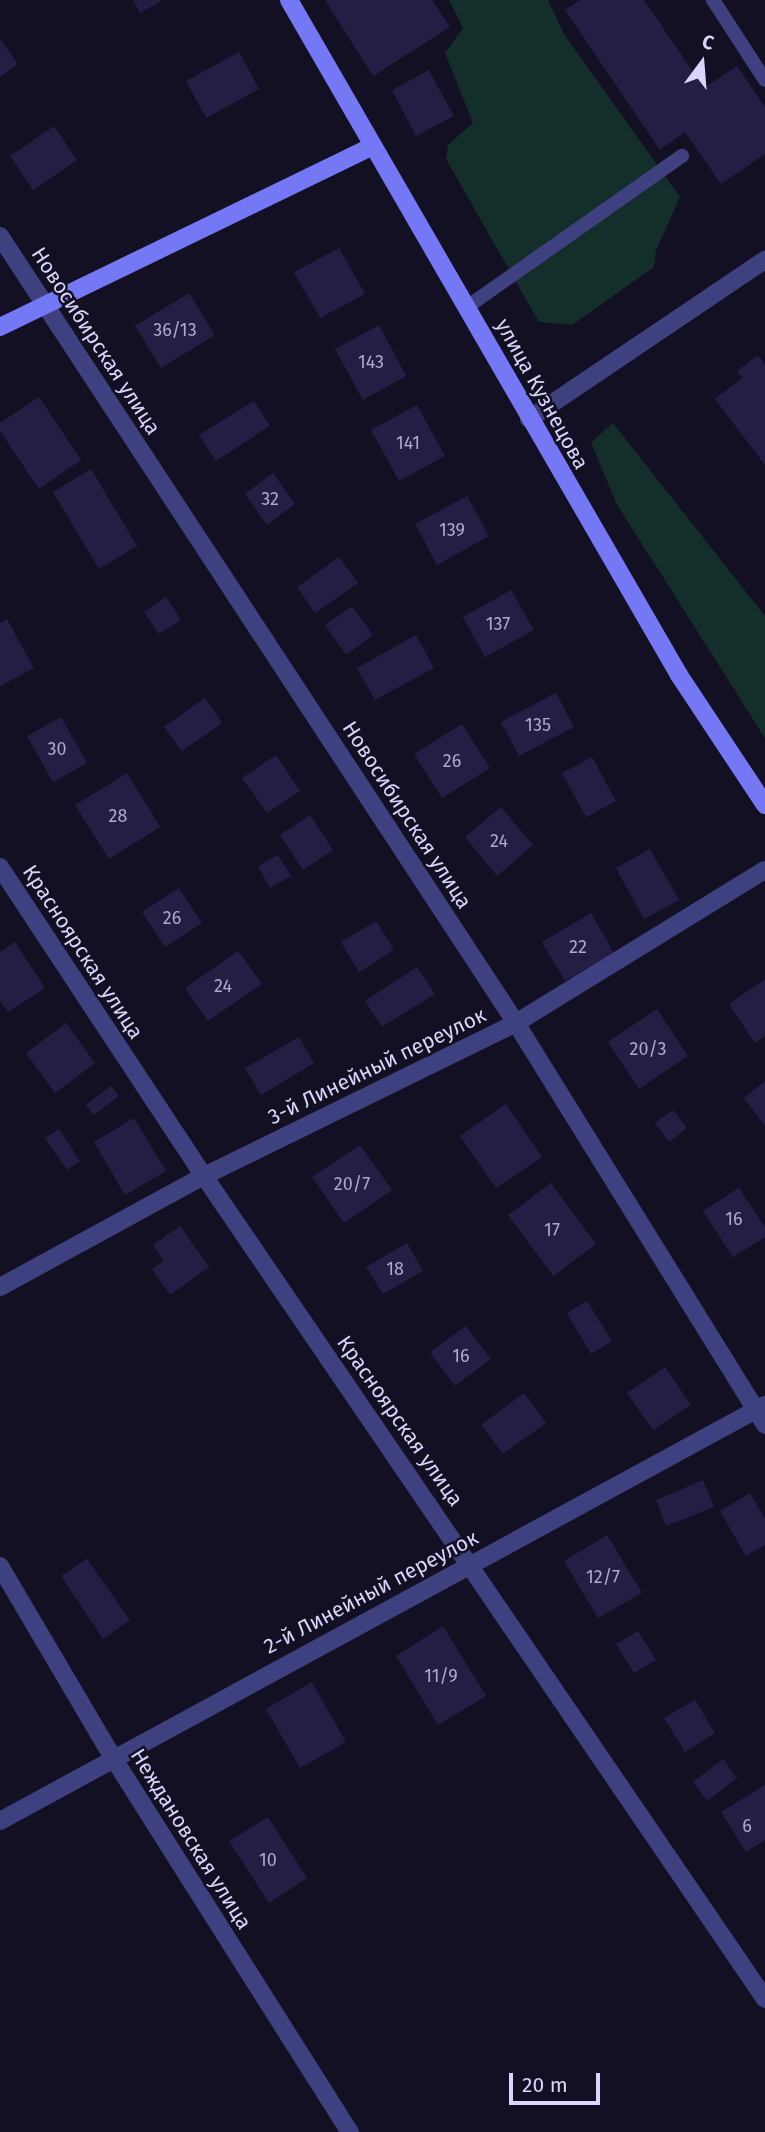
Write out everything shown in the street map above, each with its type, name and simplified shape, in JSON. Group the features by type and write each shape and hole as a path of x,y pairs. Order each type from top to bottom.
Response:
{"main road":[{"name":"улица Кузнецова","path":"289,0 371,147 467,307 529,419 679,675 765,805"},
{"path":"0,327 44,303 371,147"}],"street":[{"name":"Новосибирская улица","path":"0,236 516,1023 762,1414"},
{"path":"529,419 765,260"},
{"name":"Красноярская улица","path":"0,867 204,1176 472,1564 765,1999"},
{"name":"3-й Линейный переулок","path":"0,1287 204,1176 516,1023 765,870"},
{"name":"2-й Линейный переулок","path":"0,1821 112,1756 472,1564 762,1414"},
{"name":"Неждановская улица","path":"0,1566 112,1756 350,2132"}],"lane":[{"path":"713,0 765,80"},
{"path":"467,307 682,156"}],"green space":[{"path":"449,0 548,0 564,34 680,197 656,250 654,267 572,325 539,322 446,159 448,145 473,123 445,53 463,28"},
{"path":"613,423 765,616 765,738 616,503 591,442"}],"building":[{"path":"133,0 163,0 140,13"},
{"path":"325,0 432,0 450,27 373,76"},
{"path":"580,0 644,0 704,88 737,66 765,107 765,154 721,184 685,132 660,150 565,10"},
{"path":"0,39 18,64 0,77"},
{"path":"239,52 259,89 206,118 186,81"},
{"path":"429,70 454,116 416,136 392,90"},
{"path":"54,126 77,160 33,190 10,156"},
{"path":"339,248 365,294 320,318 294,272"},
{"path":"189,293 215,335 161,368 135,326"},
{"path":"379,325 406,376 363,400 335,349"},
{"path":"758,355 765,365 765,465 715,399 742,378 737,371"},
{"path":"39,397 81,460 39,489 0,431 0,423"},
{"path":"254,401 270,426 216,461 199,435"},
{"path":"417,405 445,456 399,481 371,430"},
{"path":"91,469 137,546 99,569 53,492"},
{"path":"273,473 295,504 267,525 245,494"},
{"path":"467,496 489,536 437,565 415,524"},
{"path":"339,557 358,583 315,613 297,587"},
{"path":"511,590 534,630 485,657 463,617"},
{"path":"166,597 181,620 159,634 144,612"},
{"path":"352,606 373,635 346,655 325,625"},
{"path":"7,619 34,668 0,686 0,623"},
{"path":"416,635 434,668 375,700 357,668"},
{"path":"556,693 574,727 519,756 501,722"},
{"path":"205,698 222,723 182,751 164,727"},
{"path":"61,717 87,763 53,782 27,736"},
{"path":"462,724 490,768 442,798 414,754"},
{"path":"276,755 300,791 267,813 242,778"},
{"path":"592,757 616,801 586,817 562,773"},
{"path":"127,773 160,827 109,859 75,805"},
{"path":"501,807 533,845 497,876 465,837"},
{"path":"310,815 333,850 303,870 280,835"},
{"path":"650,849 679,900 644,919 616,868"},
{"path":"278,855 291,876 270,888 258,866"},
{"path":"179,888 202,923 165,947 142,912"},
{"path":"591,913 614,953 565,981 542,942"},
{"path":"376,921 394,950 359,972 341,942"},
{"path":"15,942 45,988 8,1012 0,1001 0,952"},
{"path":"238,951 262,984 208,1021 185,988"},
{"path":"417,967 435,994 382,1027 365,1001"},
{"path":"765,979 765,1036 755,1043 729,1004"},
{"path":"657,1009 688,1056 639,1089 608,1042"},
{"path":"66,1023 95,1063 55,1093 26,1053"},
{"path":"299,1037 314,1063 261,1095 245,1068"},
{"path":"765,1081 765,1126 744,1098"},
{"path":"111,1086 119,1096 94,1115 86,1105"},
{"path":"506,1104 542,1157 496,1188 460,1136"},
{"path":"673,1110 687,1128 669,1142 655,1123"},
{"path":"134,1118 166,1171 125,1195 94,1142"},
{"path":"59,1129 80,1161 67,1170 45,1138"},
{"path":"360,1145 392,1190 344,1223 312,1177"},
{"path":"551,1183 596,1244 553,1276 508,1215"},
{"path":"739,1188 765,1227 765,1237 733,1257 703,1211"},
{"path":"180,1226 209,1267 170,1295 152,1269 164,1261 153,1245"},
{"path":"407,1243 423,1271 383,1294 366,1267"},
{"path":"587,1301 612,1341 591,1354 567,1313"},
{"path":"466,1326 491,1359 455,1386 430,1352"},
{"path":"665,1367 691,1405 653,1430 627,1393"},
{"path":"524,1393 546,1423 503,1454 481,1425"},
{"path":"703,1480 714,1507 666,1526 656,1500"},
{"path":"750,1493 765,1519 765,1545 746,1556 720,1511"},
{"path":"607,1535 642,1593 598,1618 564,1561"},
{"path":"87,1559 130,1620 103,1639 61,1576"},
{"path":"443,1626 486,1696 438,1725 396,1656"},
{"path":"638,1631 656,1660 634,1673 616,1644"},
{"path":"312,1682 346,1742 300,1768 266,1709"},
{"path":"695,1700 715,1733 685,1752 664,1718"},
{"path":"723,1759 737,1778 707,1801 693,1782"},
{"path":"765,1785 765,1840 746,1852 721,1812"},
{"path":"268,1817 307,1878 269,1903 229,1841"}]}
